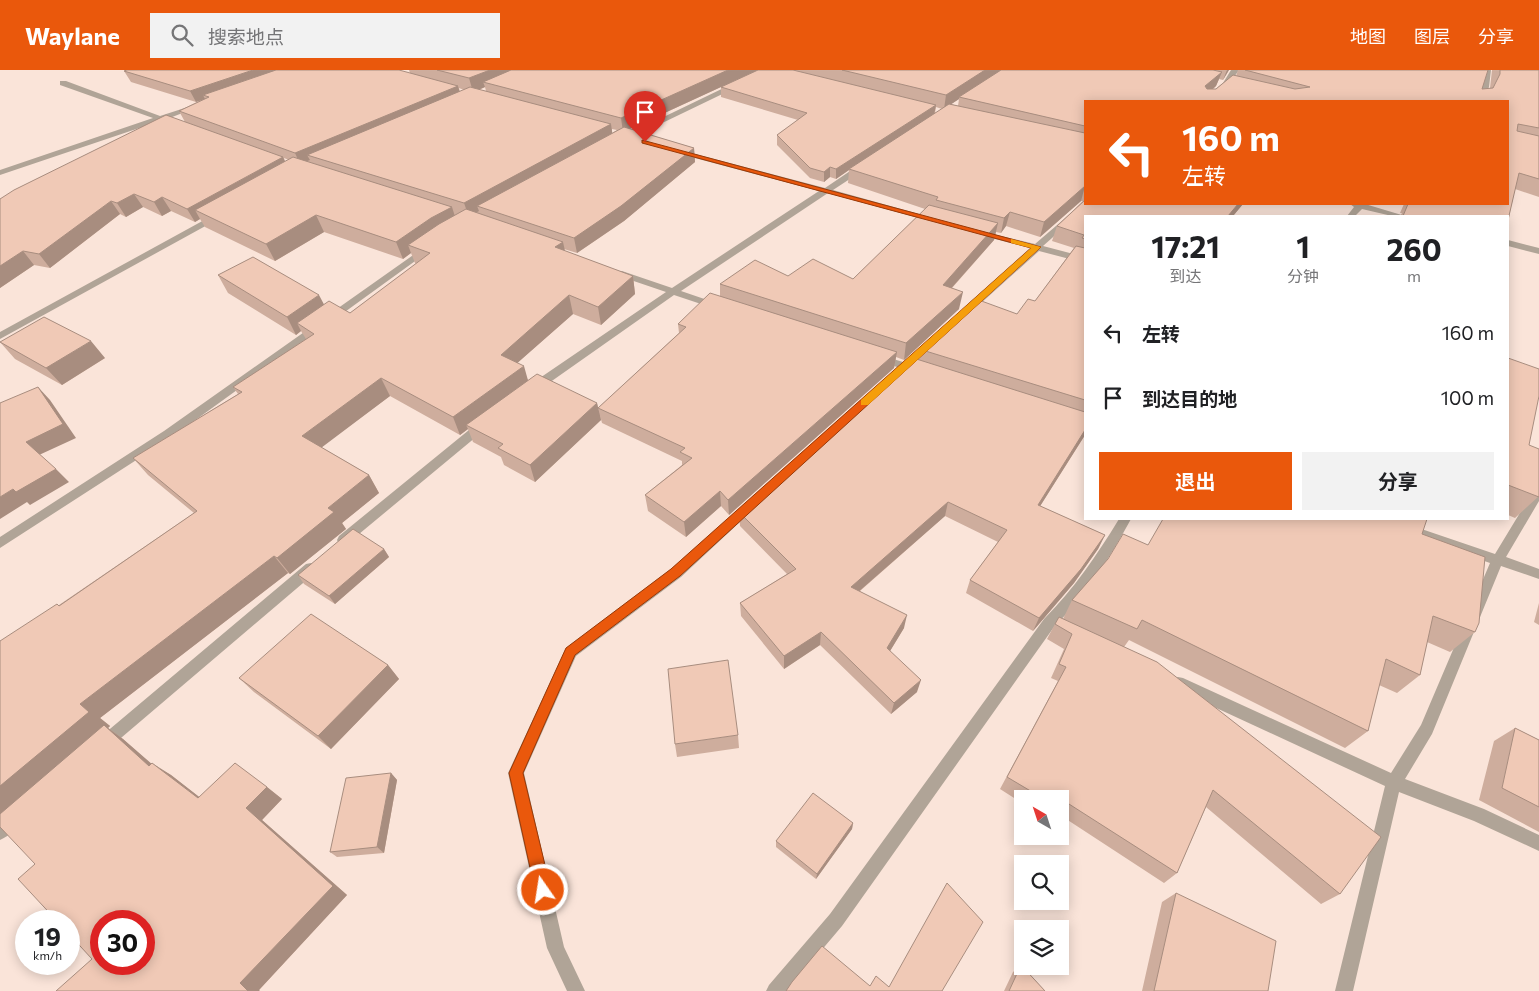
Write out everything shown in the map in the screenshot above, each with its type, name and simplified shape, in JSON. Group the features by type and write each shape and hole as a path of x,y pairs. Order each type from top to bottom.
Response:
{"street":[{"path":"1206,100 1226,84 1235,70"},
{"path":"1478,100 1485,87 1487,70"},
{"path":"1217,82 1235,86"},
{"path":"63,83 185,128"},
{"path":"645,142 620,137 742,83"},
{"path":"0,173 204,103"},
{"path":"672,149 941,222"},
{"path":"526,394 673,292 873,160"},
{"path":"956,320 1084,205"},
{"path":"1362,205 1398,215"},
{"path":"0,336 223,212"},
{"path":"970,229 1084,260"},
{"path":"1509,243 1539,251"},
{"path":"0,543 168,434 433,244"},
{"path":"610,270 722,308"},
{"path":"890,379 942,333"},
{"path":"868,354 933,375"},
{"path":"332,549 494,416"},
{"path":"1344,991 1394,782 1427,729 1498,559 1539,491"},
{"path":"576,991 556,948 516,773 571,652 676,573 764,493"},
{"path":"775,991 836,920 1048,623 1069,604 1095,570 1124,520"},
{"path":"1381,520 1539,574"},
{"path":"90,754 317,562"},
{"path":"1048,623 1067,632"},
{"path":"1167,678 1394,782 1478,815 1539,843"},
{"path":"0,832 23,812"}],"building":[{"path":"253,70 190,91 124,71"},
{"path":"276,70 399,70 458,86 295,153 179,111 209,97 203,95"},
{"path":"437,70 490,70 469,78"},
{"path":"511,70 728,70 621,118 483,82"},
{"path":"758,70 793,70 936,105 836,169 830,167 824,172 810,168 777,135 807,113 721,87"},
{"path":"842,70 985,70 946,95"},
{"path":"1001,70 1213,70 1222,72 1205,86 1207,89 1216,89 1233,75 1295,89 1310,87 1245,70 1488,70 1482,89 1493,88 1500,70 1539,70 1539,128 1518,124 1517,131 1539,136 1539,179 1519,173 1509,216 1403,215 1408,205 1509,205 1509,100 1084,100 1084,126 959,97"},
{"path":"470,87 611,124 464,203 307,155"},
{"path":"949,104 1084,133 1084,187 1044,222 1010,212 1004,218 936,200 938,197 849,169"},
{"path":"166,115 283,157 187,209 162,197 154,202 134,194 117,203 111,201 39,254 23,251 0,266 0,199 14,190"},
{"path":"624,127 694,148 621,206 574,238 477,206"},
{"path":"293,157 452,207 431,218 396,242 316,215 266,244 195,210"},
{"path":"1084,201 1084,205 1237,205 1229,215 1084,215 1084,235 1057,226"},
{"path":"929,205 998,223 943,285 963,292 906,343 720,284 755,260 788,276 813,259 853,279"},
{"path":"466,209 563,242 555,247 633,276 598,307 569,295 501,355 524,366 453,417 381,378 302,436 369,475 328,508 334,512 277,558 274,556 80,704 89,712 0,786 0,641 57,604 59,606 197,511 133,458 242,392 233,387 314,334 297,323 329,301 350,313 430,253 408,245"},
{"path":"1076,246 1084,248 1084,400 919,349 976,299 1017,314 1028,299 1035,301"},
{"path":"253,257 319,295 287,317 218,275"},
{"path":"710,293 897,352 728,500 720,491 684,522 645,495 692,458 680,452 685,448 598,408 686,327 678,324"},
{"path":"44,317 91,341 46,368 0,342"},
{"path":"910,357 1084,412 1084,432 1038,505 1105,535 1081,569 1039,618 970,580 1007,530 948,502 851,587 907,615 887,648 921,680 894,703 821,632 784,656 740,603 796,569 739,512"},
{"path":"1509,358 1539,369 1539,396 1529,445 1539,449 1539,497 1509,485"},
{"path":"537,374 597,403 530,465 498,448 503,444 466,425"},
{"path":"38,387 63,424 26,442 56,469 16,492 13,489 0,497 0,403"},
{"path":"1162,520 1427,520 1422,534 1485,557 1479,623 1475,632 1433,616 1420,675 1386,659 1368,731 1142,620 1137,629 1072,600 1108,559 1123,534 1148,545"},
{"path":"353,529 384,549 329,596 298,575"},
{"path":"311,614 388,665 318,736 239,678"},
{"path":"1059,617 1157,662 1381,837 1340,894 1213,790 1177,873 1069,804 1069,790 1029,790 1007,777 1066,667 1059,664 1072,634 1055,624"},
{"path":"728,660 738,735 675,744 668,669"},
{"path":"104,725 149,766 152,763 198,798 235,763 267,787 246,808 333,886 240,983 248,991 56,991 74,975 80,975 80,970 90,961 90,975 155,975 155,910 90,910 90,957 80,946 80,910 47,910 18,879 35,864 0,827 0,814"},
{"path":"1515,728 1539,740 1539,807 1502,788"},
{"path":"391,773 377,847 330,852 346,778"},
{"path":"813,793 853,823 817,874 776,841"},
{"path":"947,883 983,922 942,991 786,991 822,946 870,986 876,976 889,987"},
{"path":"1176,893 1276,941 1268,991 1154,991"},
{"path":"1016,975 1030,975 1045,991 1009,991"}],"slow traffic":[{"path":"865,402 1037,247 1014,241"}],"route":[{"path":"543,890 516,773 571,652 676,573 1037,247 645,142"}]}
